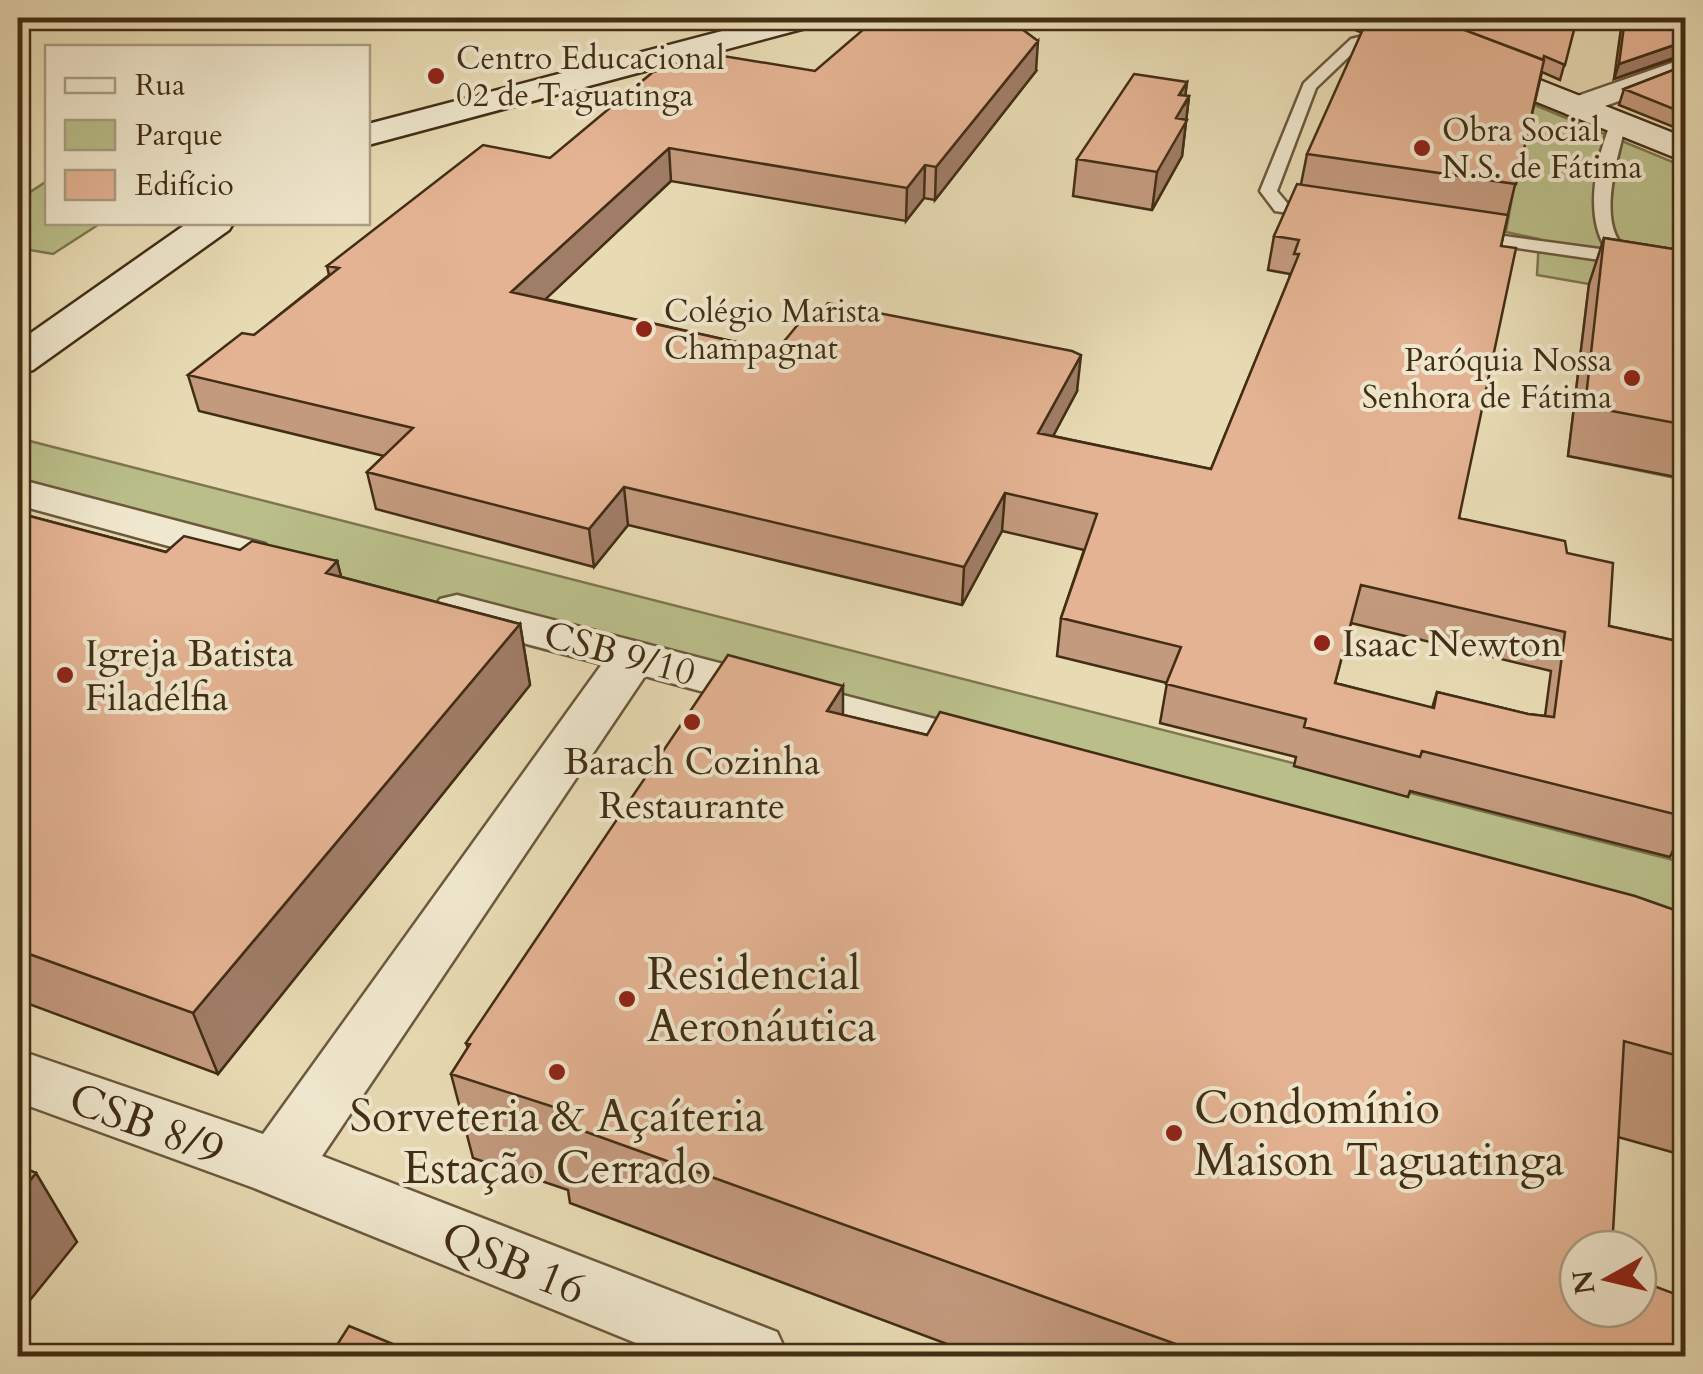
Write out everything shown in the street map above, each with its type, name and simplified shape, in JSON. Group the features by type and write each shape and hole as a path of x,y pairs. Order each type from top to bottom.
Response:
{"main road":[{"path":"370,134 806,18"},
{"path":"1358,18 1686,152"},
{"path":"18,362 211,225"}],"street":[{"path":"1576,107 1686,68"},
{"path":"18,492 287,564"},
{"name":"CSB 9/10","path":"422,600 1047,767"},
{"path":"276,1168 633,657"},
{"name":"CSB 8/9","path":"18,1076 276,1168"},
{"name":"QSB 16","path":"276,1168 752,1356"}],"lane":[{"path":"1340,216 1281,208 1268,191 1308,86 1356,42 1392,32"},
{"path":"1618,123 1601,204 1612,243 1627,258"},
{"path":"1457,234 1627,258 1686,272"}],"green space":[{"path":"1525,101 1685,167 1685,480 1568,456 1589,284 1537,275 1539,239 1506,232 1523,136"},
{"path":"45,182 45,225 98,225 53,254 18,248 18,200"},
{"path":"18,438 1685,863 1685,944 18,492"}],"building":[{"path":"935,18 1007,18 1038,41 936,167 925,165 907,188 669,148 511,292 776,351 805,316 816,318 828,303 1072,351 1081,355 1038,433 1211,469 1299,254 1294,254 1299,240 1274,236 1297,184 1508,215 1501,246 1516,248 1459,518 1565,541 1567,553 1613,563 1609,626 1686,643 1686,817 1422,751 1420,757 1304,727 1306,719 1166,684 1181,647 1061,618 1097,514 1005,493 964,567 624,487 589,529 367,472 413,428 188,375 242,333 254,335 339,268 327,266 483,145 550,158 653,72 717,55 815,71 872,22 909,28","holes":["1361,585 1565,632 1554,717 1437,692 1434,708 1335,683"]},
{"path":"1368,18 1433,18 1544,60 1516,184 1307,154"},
{"path":"1433,18 1577,18 1565,65"},
{"path":"1625,18 1686,18 1686,41 1619,64"},
{"path":"1686,65 1686,114 1624,89"},
{"path":"1134,74 1187,82 1179,95 1189,96 1176,118 1187,120 1157,172 1077,159"},
{"name":"Paróquia Nossa Senhora de Fátima","path":"1604,238 1686,251 1686,425 1585,406"},
{"path":"18,513 166,552 184,536 240,550 252,541 337,561 326,573 520,624 193,1013 18,950"},
{"path":"728,655 843,686 827,711 927,735 940,712 1635,896 1686,914 1686,1058 1624,1041 1613,1229 1558,1229 1558,1329 1658,1329 1658,1288 1686,1298 1686,1356 1209,1356 553,1120 560,1109 451,1074 470,1044 466,1043"},
{"path":"18,1165 36,1173 18,1195"},
{"path":"349,1326 422,1356 330,1356"}],"place":[{"name":"Centro Educacional 02 de Taguatinga","path":"436,76"},
{"name":"Obra Social N.S. de Fátima","path":"1422,148"},
{"name":"Colégio Marista Champagnat","path":"644,329"},
{"name":"Paróquia Nossa Senhora de Fátima","path":"1632,378"},
{"name":"Isaac Newton","path":"1322,643"},
{"name":"Igreja Batista Filadélfia","path":"65,675"},
{"name":"Barach Cozinha Restaurante","path":"692,722"},
{"name":"Residencial Aeronáutica","path":"627,999"},
{"name":"Sorveteria & Açaíteria Estação Cerrado","path":"557,1072"},
{"name":"Condomínio Maison Taguatinga","path":"1174,1133"}]}
